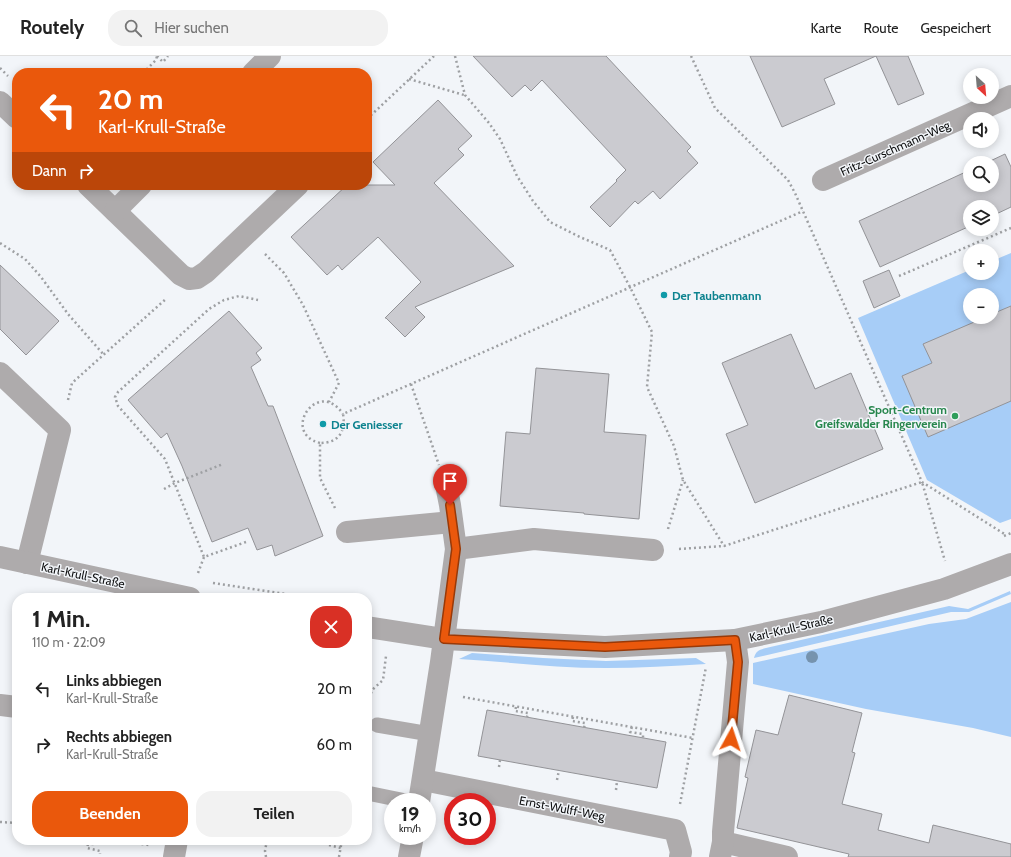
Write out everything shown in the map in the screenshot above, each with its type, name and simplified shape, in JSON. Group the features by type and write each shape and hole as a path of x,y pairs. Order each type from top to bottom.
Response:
{"street":[{"path":"258,68 270,56"},
{"name":"Fritz-Curschmann-Weg","path":"823,180 1011,96"},
{"path":"0,102 12,113"},
{"path":"93,190 181,275 188,279 197,278 206,272 293,190"},
{"path":"115,211 136,190"},
{"path":"0,373 60,430 27,563"},
{"path":"420,793 441,662 456,549 447,490"},
{"path":"347,532 452,522"},
{"path":"456,549 534,539 657,550"},
{"name":"Karl-Krull-Straße","path":"0,557 167,593"},
{"name":"Karl-Krull-Straße","path":"372,628 444,639 605,647 735,640 821,622 944,590 1011,564"},
{"path":"735,640 738,662 722,849 787,857"},
{"path":"0,704 12,706"},
{"name":"Ernst-Wulff-Weg","path":"422,780 675,830"},
{"path":"675,830 681,852 680,857"},
{"path":"409,857 411,845"}],"lane":[{"path":"377,725 430,734"},
{"path":"372,794 384,796"}],"path":[{"path":"148,68 156,60 157,56 163,62 168,56"},
{"path":"372,114 434,56"},
{"path":"455,56 465,95 489,123 500,139 517,176 533,201 550,222 610,250 652,332 647,387 674,446 683,480 724,546"},
{"path":"692,56 715,108 788,180 795,193 922,482 945,561 952,558"},
{"path":"409,79 465,95"},
{"path":"343,414 803,211"},
{"path":"899,276 1011,228"},
{"path":"245,235 284,273 303,305 339,384 329,402"},
{"path":"0,243 25,259 41,277 68,314 104,355"},
{"path":"60,430 72,383 188,279"},
{"path":"197,575 204,557 165,460 118,406 115,397 118,392 209,309 224,300 239,296 258,300"},
{"path":"411,384 447,490"},
{"path":"318,402 329,402 335,405 343,414 344,427 341,434 332,441 326,443 314,442 305,432 302,420 304,415 312,405 318,402"},
{"path":"320,443 320,478 347,532"},
{"path":"164,489 175,483 223,464"},
{"path":"683,480 657,550 724,546 922,482"},
{"path":"922,482 1006,535"},
{"path":"999,538 1011,533"},
{"path":"204,557 246,542"},
{"path":"372,690 383,680 386,654"},
{"path":"675,830 706,667"},
{"path":"456,696 693,738"},
{"path":"516,707 515,711 528,713 527,717"},
{"path":"573,717 572,721 585,723 584,728"},
{"path":"632,727 630,732 643,734 643,738"},
{"path":"0,822 12,822"},
{"path":"88,845 87,848 100,851 100,854"},
{"path":"151,845 175,848"},
{"path":"266,845 266,857"},
{"path":"339,857 341,845"},
{"path":"329,846 341,848"}],"shaded area":[{"name":"Sport-Centrum Greifswalder Ringerverein","path":"1011,253 1011,519 1000,523 927,480 858,318 963,273 963,280 999,280 999,258"},
{"path":"1010,591 1011,594 969,612 951,612 754,658 761,649 949,606 968,609"},
{"path":"1011,602 1011,737 973,728 866,709 753,684 753,663 929,624 966,619"},
{"path":"472,653 606,661 696,658 706,664 588,668 459,659"}],"building":[{"path":"473,56 606,56 691,147 687,151 698,163 660,199 653,191 638,204 635,201 610,227 590,207 617,181 616,180 626,170 542,80 531,91 525,85 512,97"},
{"path":"750,56 876,56 824,79 835,104 782,127"},
{"path":"876,56 908,56 924,94 898,105"},
{"path":"438,100 472,136 458,149 464,155 434,183 514,266 415,307 425,317 405,337 385,318 421,282 378,237 342,270 338,265 327,275 291,237 342,190 372,190 372,185 395,185 373,162"},
{"path":"1005,154 1011,167 1011,207 999,213 999,200 963,200 963,229 880,267 859,221 963,173 963,192 999,192 999,157"},
{"path":"0,265 59,321 26,355 0,329"},
{"path":"889,270 900,296 874,308 863,281"},
{"path":"1011,306 1011,401 928,437 902,376 932,363 923,344 970,324 999,324 999,311"},
{"path":"229,311 262,348 256,353 261,360 251,367 268,406 273,406 323,536 275,556 272,545 257,550 248,528 212,542 182,466 167,433 161,438 128,400"},
{"path":"791,334 815,389 851,373 883,449 755,503 726,434 748,425 722,363"},
{"path":"536,368 609,374 604,432 646,435 639,519 500,506 506,432 530,434"},
{"path":"789,695 862,713 852,752 855,753 842,804 882,814 878,830 929,843 933,825 1011,844 1011,857 848,857 849,854 737,828 748,778 745,777 756,730 778,735"},
{"path":"487,710 666,742 657,788 478,756"}],"place":[{"name":"Der Taubenmann","path":"664,295"},
{"name":"Sport-Centrum Greifswalder Ringerverein","path":"955,416"},
{"name":"Der Geniesser","path":"323,424"}],"route":[{"path":"450,505 456,549 444,639 605,647 735,640 738,662 731,739"}]}
